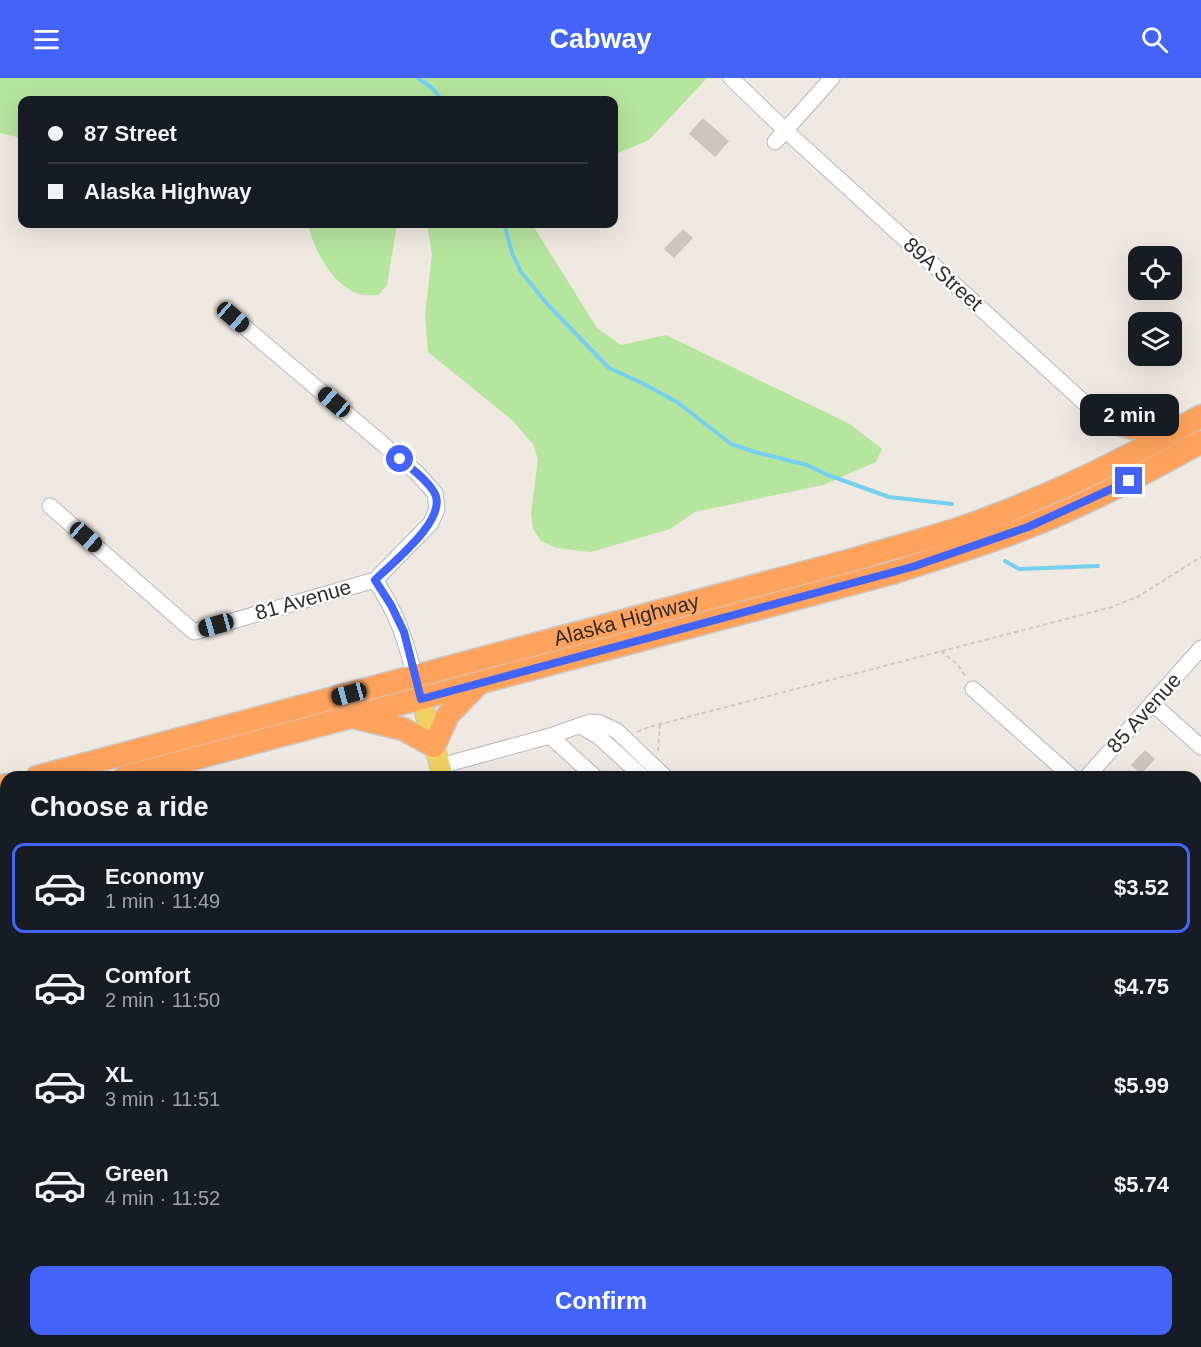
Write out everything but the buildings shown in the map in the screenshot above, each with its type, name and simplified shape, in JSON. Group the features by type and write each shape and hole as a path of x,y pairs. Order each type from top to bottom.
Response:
{"highway":[{"path":"1100,417 1133,429 1148,430 1201,416"},
{"name":"Alaska Highway","path":"60,771 415,677 985,520 1102,471 1201,416"},
{"path":"1100,417 1112,431 1116,441 1115,452 1102,471"},
{"name":"Alaska Highway","path":"148,771 881,576 1028,527 1150,471 1201,442"},
{"path":"439,763 448,715 479,683"},
{"path":"353,717 402,729 439,763"}],"main road":[{"path":"415,677 439,763"}],"street":[{"name":"89A Street","path":"731,78 780,136 1100,417"},
{"path":"780,136 832,78"},
{"name":"81 Avenue","path":"50,506 194,632 375,580 431,523 437,509 435,493 417,474 233,317"},
{"path":"375,580 404,632 415,677"},
{"name":"85 Avenue","path":"1092,771 1201,648"},
{"path":"973,689 1065,771"},
{"path":"1152,704 1201,747"},
{"path":"439,763 550,736 590,722 608,726 626,739 659,771"},
{"path":"580,726 598,736 636,771"},
{"path":"550,736 589,771"},
{"path":"568,752 576,771"}],"path":[{"path":"626,739 636,732 660,724 1125,602 1201,557"},
{"path":"941,651 957,664 973,689"},
{"path":"658,753 660,724"}],"green space":[{"path":"0,78 707,78 649,140 618,153 618,96 18,96 18,138 0,133"},
{"path":"309,228 396,228 387,285 378,295 359,294 340,282 325,265"},
{"path":"428,228 534,228 597,328 621,345 666,335 850,424 882,449 876,462 823,485 695,512 670,529 591,552 556,548 541,541 533,529 531,513 538,459 533,444 511,419 428,352 425,315 432,254"}],"waterway":[{"path":"418,78 439,96"},
{"path":"505,228 512,253 521,272 548,305 609,368 677,402 731,444 807,465 889,497 952,504"},
{"path":"1005,561 1019,569 1098,566"}],"route":[{"path":"400,459 435,493 437,509 431,523 375,580 404,632 421,699 912,567 1028,527 1129,481"}]}
